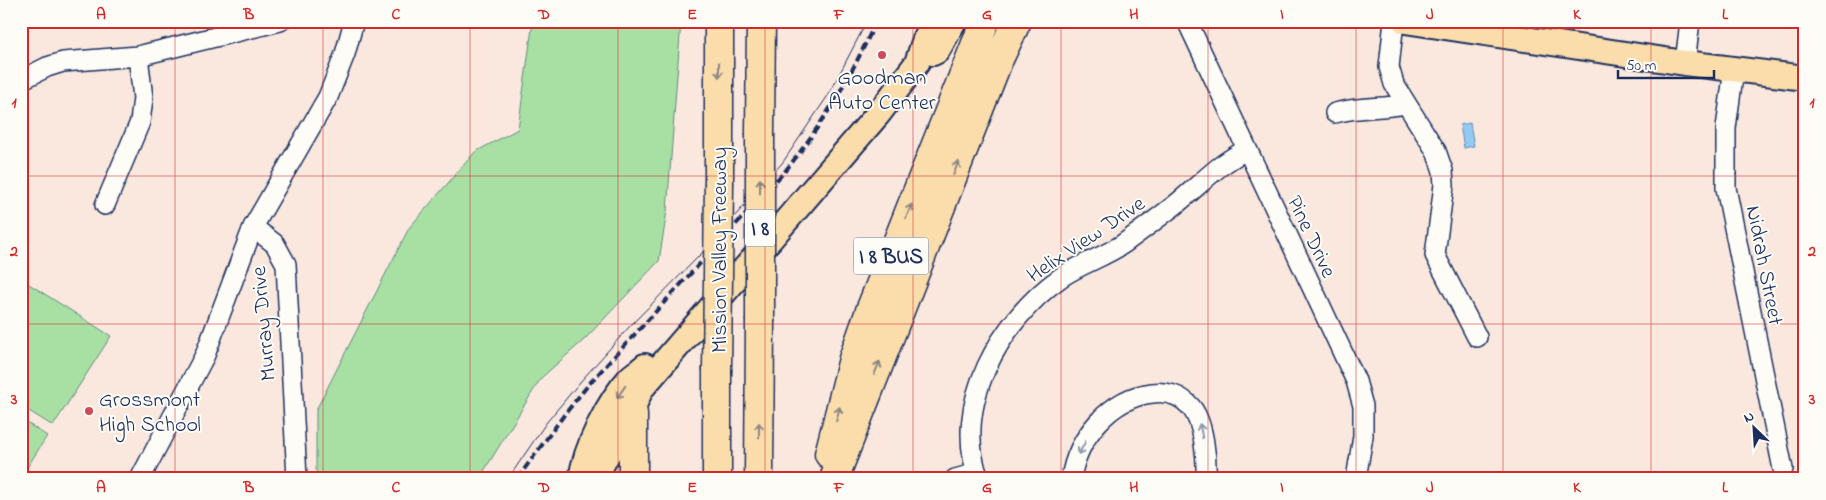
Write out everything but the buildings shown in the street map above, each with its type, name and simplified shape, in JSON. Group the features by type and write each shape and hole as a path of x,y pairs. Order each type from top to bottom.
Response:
{"highway":[{"name":"Mission Valley Freeway","path":"717,479 719,21"},
{"name":"Mission Valley Freeway","path":"758,479 761,21"},
{"path":"998,61 1008,21"},
{"path":"834,479 998,61 1017,21"},
{"name":"I 8 BUS","path":"823,479 853,359 870,308 981,31"},
{"path":"633,479 634,414"}],"main road":[{"path":"594,479 608,453 634,414 635,403 641,389 879,112 917,62 925,39 935,21"},
{"path":"917,62 937,51 954,21"},
{"path":"1405,21 1734,70 1805,78"},
{"path":"581,479 590,447 602,422 631,378 656,358 675,349"}],"street":[{"path":"21,80 47,67 63,62 138,56 280,21"},
{"path":"140,479 205,355 253,228 328,97 345,54 354,21"},
{"name":"Pine Drive","path":"1187,21 1356,381 1363,406 1364,436 1356,479"},
{"path":"1394,21 1389,67 1394,84 1436,151 1444,170 1444,185 1435,255 1477,337"},
{"path":"1685,63 1690,21"},
{"path":"105,205 140,122 143,98 138,56"},
{"name":"Nidrah Street","path":"1734,70 1726,128 1726,188 1783,469"},
{"path":"1335,114 1353,108 1406,104"},
{"name":"Helix View Drive","path":"978,476 972,447 972,420 976,400 982,380 996,350 1021,313 1033,300 1060,278 1075,268 1121,246 1176,204 1219,167 1247,149"},
{"name":"Murray Drive","path":"253,228 275,244 286,264 297,479"},
{"path":"1071,479 1080,451 1090,432 1103,416 1129,399 1160,392 1180,398 1195,412 1200,425 1206,460 1206,479"},
{"path":"955,479 978,476"}],"green space":[{"path":"533,21 681,21 667,211 659,261 585,339 541,378 479,479 319,479 316,470 316,410 409,228 475,152 518,129"},
{"path":"21,279 111,336 53,426 21,406"},
{"path":"21,419 47,436 21,477"}],"water":[{"path":"1470,123 1474,146 1464,148 1460,125"}],"tram line":[{"path":"508,479 546,423 580,382 630,326 701,254 783,162 829,94 867,21"}],"railway":[{"path":"517,479 589,384 800,153 836,98 857,61 876,21"}],"place":[{"name":"Goodman Auto Center","path":"882,55"},
{"name":"Grossmont High School","path":"89,411"}]}
